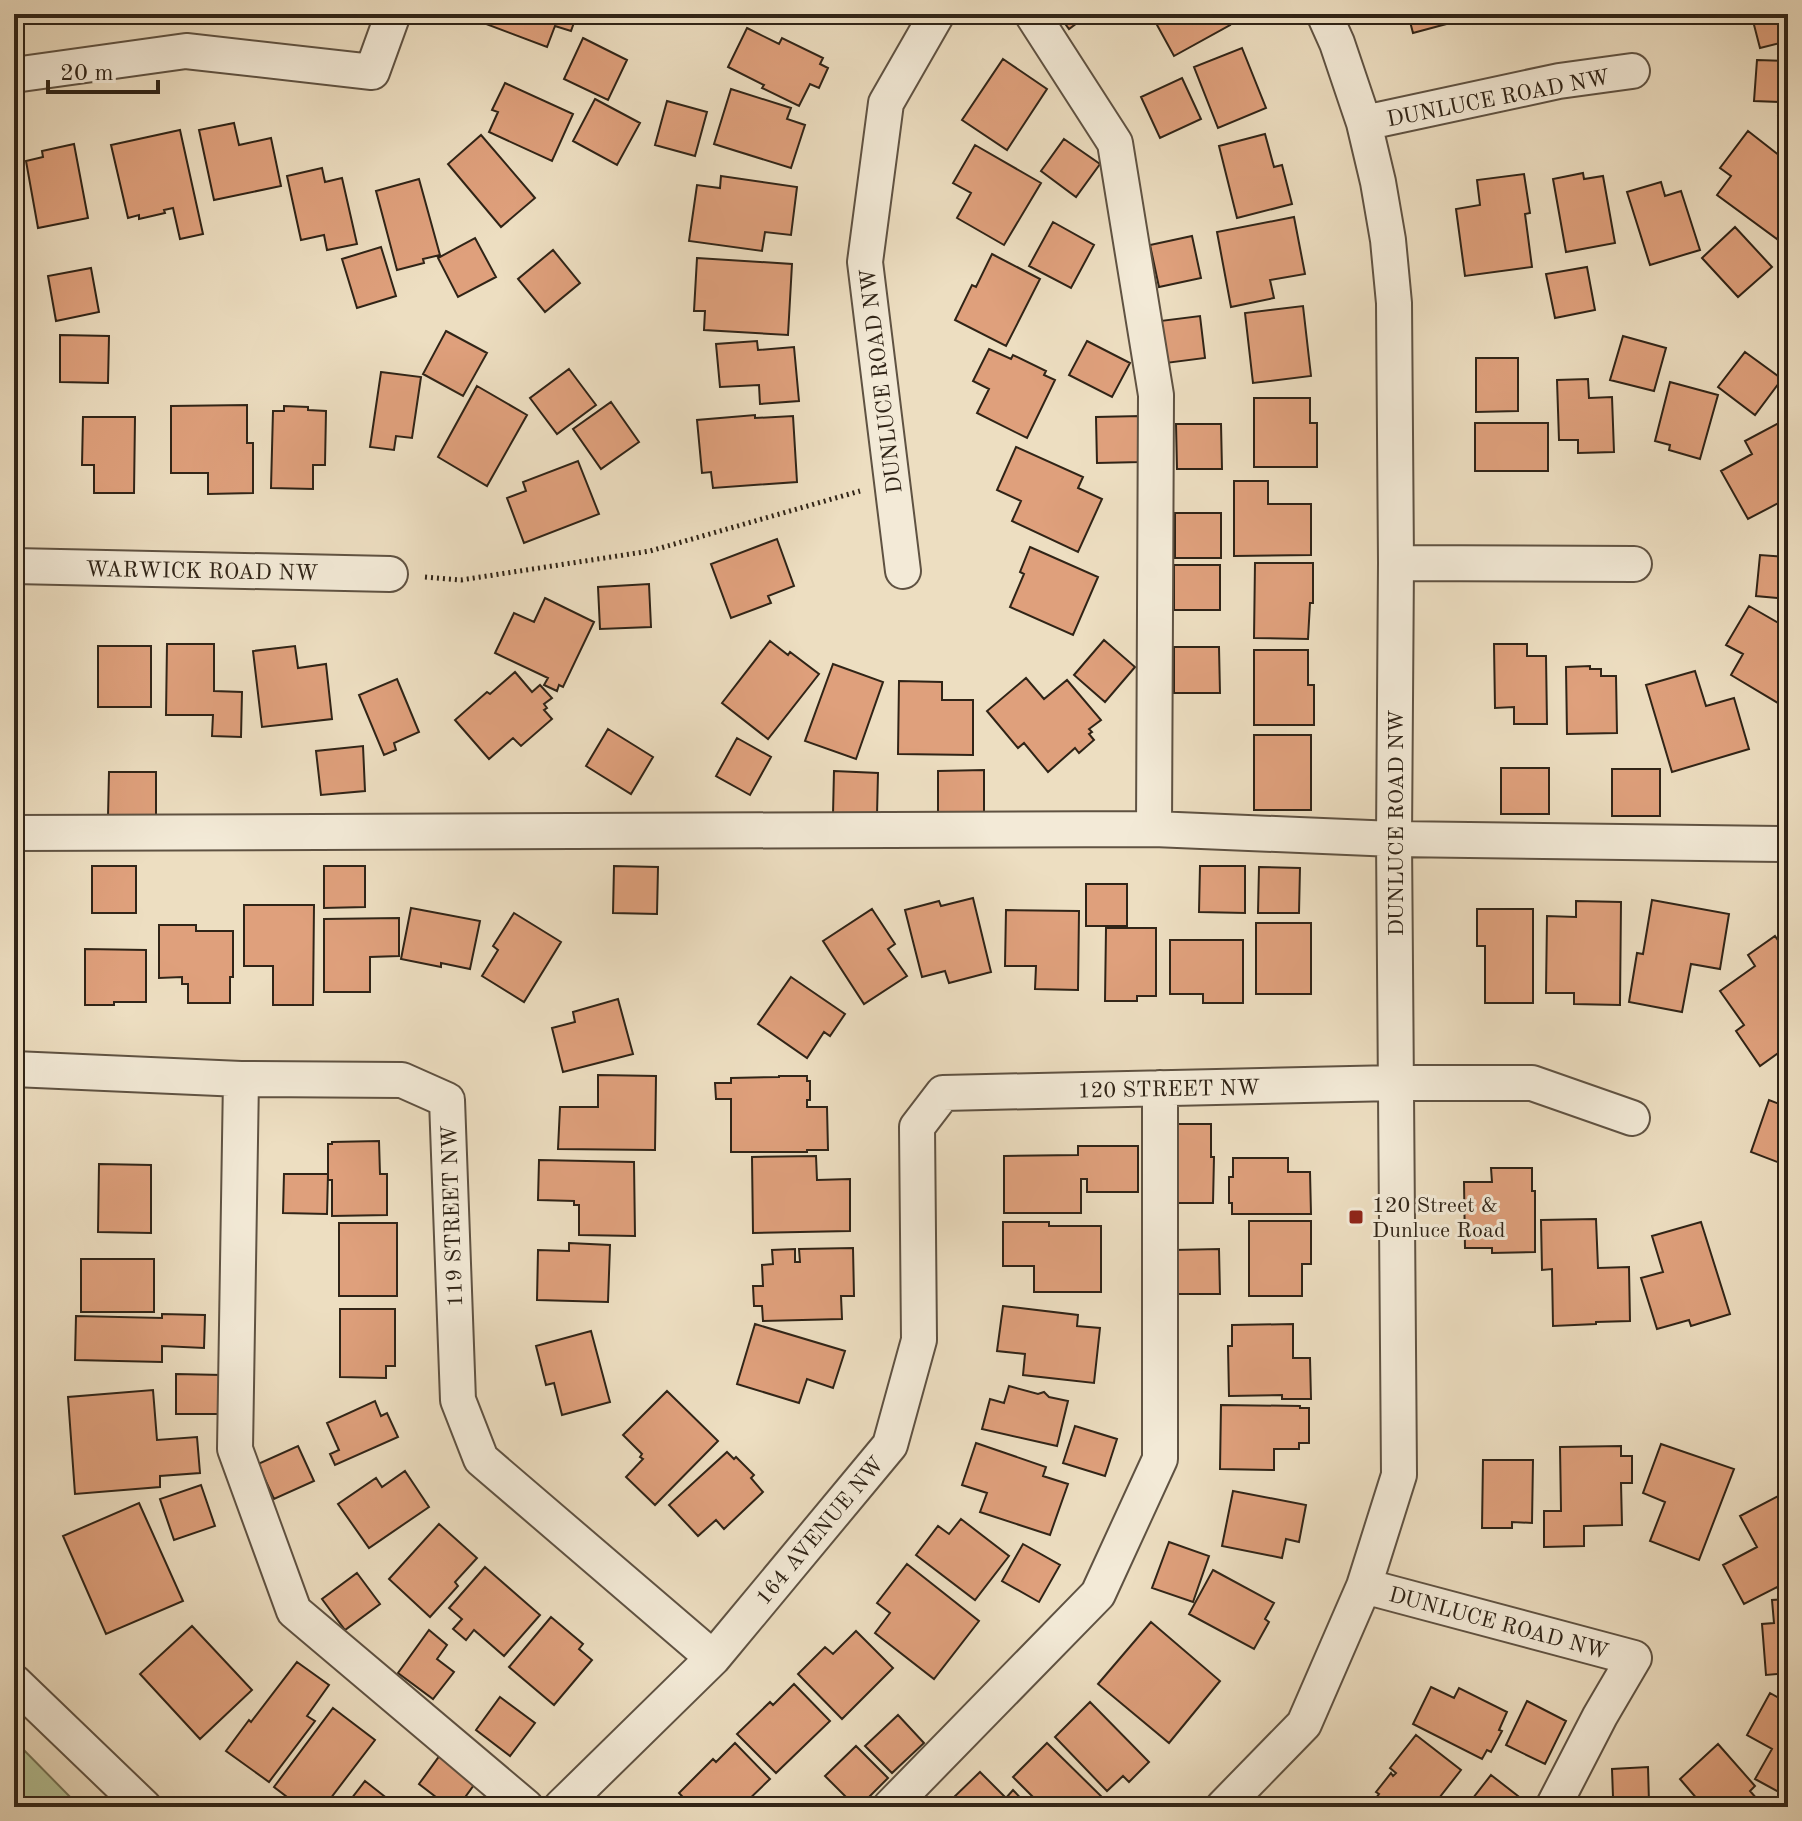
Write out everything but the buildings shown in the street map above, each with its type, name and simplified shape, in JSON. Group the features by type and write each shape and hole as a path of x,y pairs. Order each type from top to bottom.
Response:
{"street":[{"path":"14,75 186,51 372,72 393,14"},
{"name":"DUNLUCE ROAD NW","path":"903,571 865,262 886,103 937,14"},
{"path":"1032,14 1115,143 1156,395 1154,829"},
{"name":"DUNLUCE ROAD NW","path":"1223,1807 1304,1724 1364,1586 1399,1475 1394,303 1388,240 1364,123 1324,14"},
{"name":"DUNLUCE ROAD NW","path":"1364,123 1559,81 1632,71"},
{"path":"1396,563 1634,564"},
{"name":"WARWICK ROAD NW","path":"14,566 390,574"},
{"path":"14,833 1154,829 1394,839 1788,844"},
{"name":"119 STREET NW","path":"14,1069 241,1079 402,1080 447,1100 458,1400 481,1459 713,1658"},
{"path":"241,1079 235,1449 294,1611 526,1807"},
{"path":"1396,1083 1532,1083 1632,1118"},
{"name":"120 STREET NW","path":"943,1093 1396,1083"},
{"path":"890,1807 1098,1594 1160,1459 1160,1088"},
{"name":"164 AVENUE NW","path":"561,1807 713,1658 890,1445 919,1340 917,1127 943,1093"},
{"name":"DUNLUCE ROAD NW","path":"1364,1586 1634,1658 1553,1807"},
{"path":"14,1682 140,1806"}],"path":[{"path":"390,574 461,580 650,551 891,482"}],"green space":[{"path":"14,1740 80,1807 14,1807"}],"place":[{"name":"120 Street & Dunluce Road","path":"1356,1217"}]}
